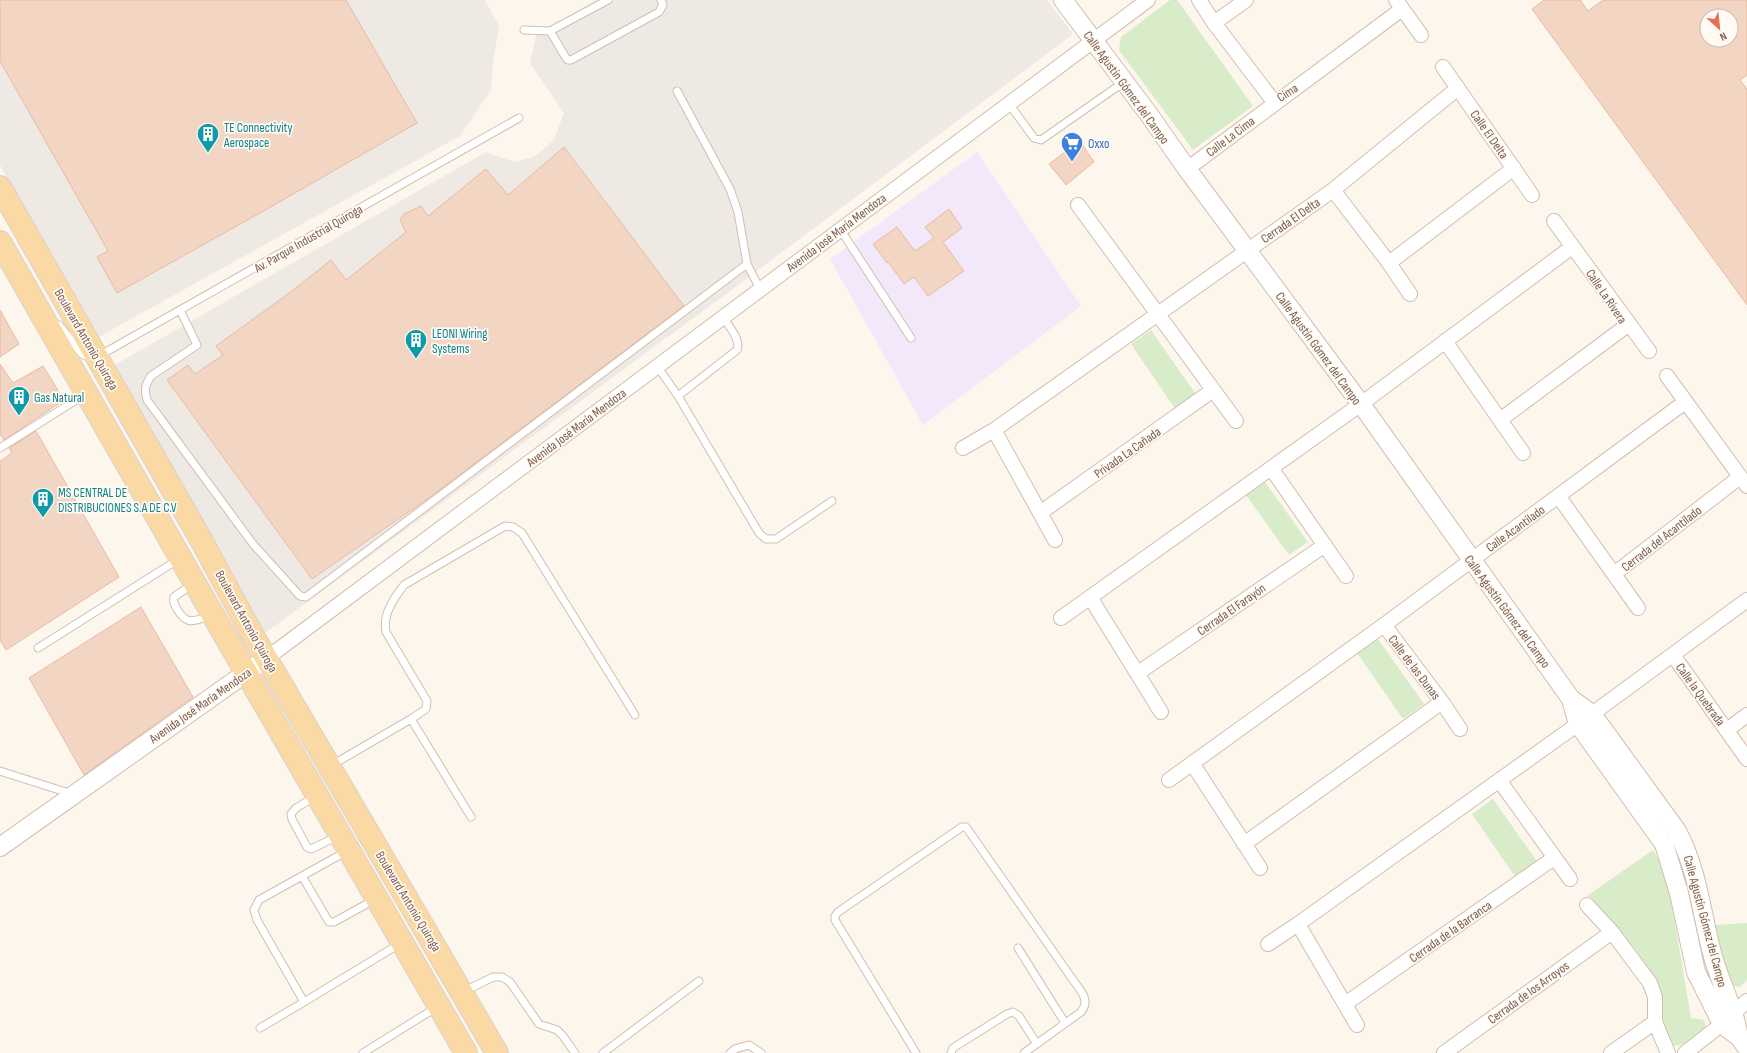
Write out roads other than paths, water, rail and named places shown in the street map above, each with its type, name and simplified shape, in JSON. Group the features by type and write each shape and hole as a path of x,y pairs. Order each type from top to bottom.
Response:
{"main road":[{"name":"Boulevard Antonio Quiroga","path":"0,187 267,658 497,1053"},
{"name":"Boulevard Antonio Quiroga","path":"0,242 246,673 466,1053"}],"street":[{"name":"Calle Agustín Gómez del Campo","path":"1063,0 1361,404 1585,719 1659,836 1668,853 1680,893 1696,972 1743,1042"},
{"name":"Cima","path":"1199,0 1214,23 1274,102 1399,4"},
{"path":"1214,23 1246,0"},
{"name":"Avenida José María Mendoza","path":"0,847 267,658 1093,41 1141,2"},
{"path":"1399,4 1421,35"},
{"path":"1410,294 1389,263 1333,190 1458,88 1444,67"},
{"name":"Calle El Delta","path":"1389,263 1514,168 1458,88"},
{"name":"Calle La Cima","path":"1187,169 1274,102"},
{"path":"1514,168 1532,195"},
{"name":"Cerrada El Delta","path":"1247,250 1333,190"},
{"path":"1078,205 1236,421"},
{"name":"Calle La Rivera","path":"1500,420 1629,324 1554,221"},
{"path":"1062,618 1361,404 1572,247"},
{"path":"963,448 994,430 1247,250"},
{"path":"1629,324 1649,351"},
{"path":"1445,342 1523,453"},
{"name":"Cerrada del Acantilado","path":"1638,608 1614,574 1744,481 1667,376"},
{"name":"Privada La Cañada","path":"1040,513 1214,390"},
{"path":"1614,574 1559,496 1686,402"},
{"path":"994,430 1055,540"},
{"path":"1271,468 1346,576"},
{"name":"Calle Acantilado","path":"1384,626 1559,496"},
{"name":"Cerrada El Farayón","path":"1138,673 1325,544"},
{"path":"1090,597 1161,712"},
{"name":"Calle la Quebrada","path":"1747,600 1673,655 1727,730 1747,715"},
{"name":"Calle de las Dunas","path":"1169,780 1384,626 1442,702 1244,844"},
{"path":"1268,944 1673,655"},
{"path":"1442,702 1460,729"},
{"name":"Calle Agustín Gómez del Campo","path":"1585,719 1677,831 1687,852 1697,885 1728,1019"},
{"path":"1727,730 1747,759"},
{"path":"1192,763 1260,868"},
{"path":"1499,780 1570,879"},
{"name":"Cerrada de la Barranca","path":"1346,1004 1554,858"},
{"path":"1680,893 1697,885"},
{"path":"1587,904 1612,932 1650,983 1655,997 1655,1022 1668,1053"},
{"path":"1298,924 1346,1004 1357,1026"},
{"name":"Cerrada de los Arroyos","path":"1444,1053 1612,932"},
{"path":"1685,1053 1728,1019 1747,1001"},
{"path":"1611,1053 1655,1022"}],"lane":[{"path":"524,30 550,31 608,0"},
{"path":"550,31 566,58 571,60 659,12 663,5 661,0"},
{"path":"1009,104 1034,138 1041,140 1124,82"},
{"path":"677,91 730,189 738,212 747,264 760,289"},
{"name":"Av. Parque Industrial Quiroga","path":"97,357 519,118"},
{"path":"840,230 911,338"},
{"path":"180,310 197,345 151,376 146,383 144,392 148,400 253,544 300,596 306,597 747,264"},
{"path":"32,298 40,302 82,354 88,357 97,357"},
{"path":"678,396 737,350 739,345 737,339 723,317"},
{"path":"658,366 678,396 758,533 766,539 776,538 832,501"},
{"path":"0,448 86,394"},
{"path":"330,766 426,709 427,701 386,632 384,623 393,599 404,585 505,526 513,526 522,533 635,715"},
{"path":"38,648 181,558"},
{"path":"195,583 174,597 174,604 182,617 186,620 192,621 213,615"},
{"path":"411,719 471,817"},
{"path":"0,771 74,795"},
{"path":"317,795 296,808 291,814 292,819 307,847 311,849 344,843"},
{"path":"916,1053 835,920 835,916 838,912 962,827 969,829 1084,998 1085,1007 1082,1012 1024,1053"},
{"path":"304,1002 256,920 254,910 259,900 302,876 344,843"},
{"path":"302,876 329,922 334,922 377,899"},
{"path":"260,1028 402,943"},
{"path":"1018,948 1065,1023"},
{"path":"463,993 493,977 502,977 510,982 539,1024 556,1030 563,1036 576,1053"},
{"path":"603,1053 699,981"},
{"path":"363,1053 438,1006"},
{"path":"951,1053 953,1048 1007,1014 1013,1012 1019,1016 1037,1044"},
{"path":"730,1053 735,1049 749,1045 761,1053"}],"place":[{"name":"TE Connectivity Aerospace","path":"208,154"},
{"name":"Oxxo","path":"1072,162"},
{"name":"LEONI Wiring Systems","path":"416,360"},
{"name":"Gas Natural","path":"19,416"},
{"name":"MS CENTRAL DE DISTRIBUCIONES S.A DE C.V","path":"43,518"}]}
